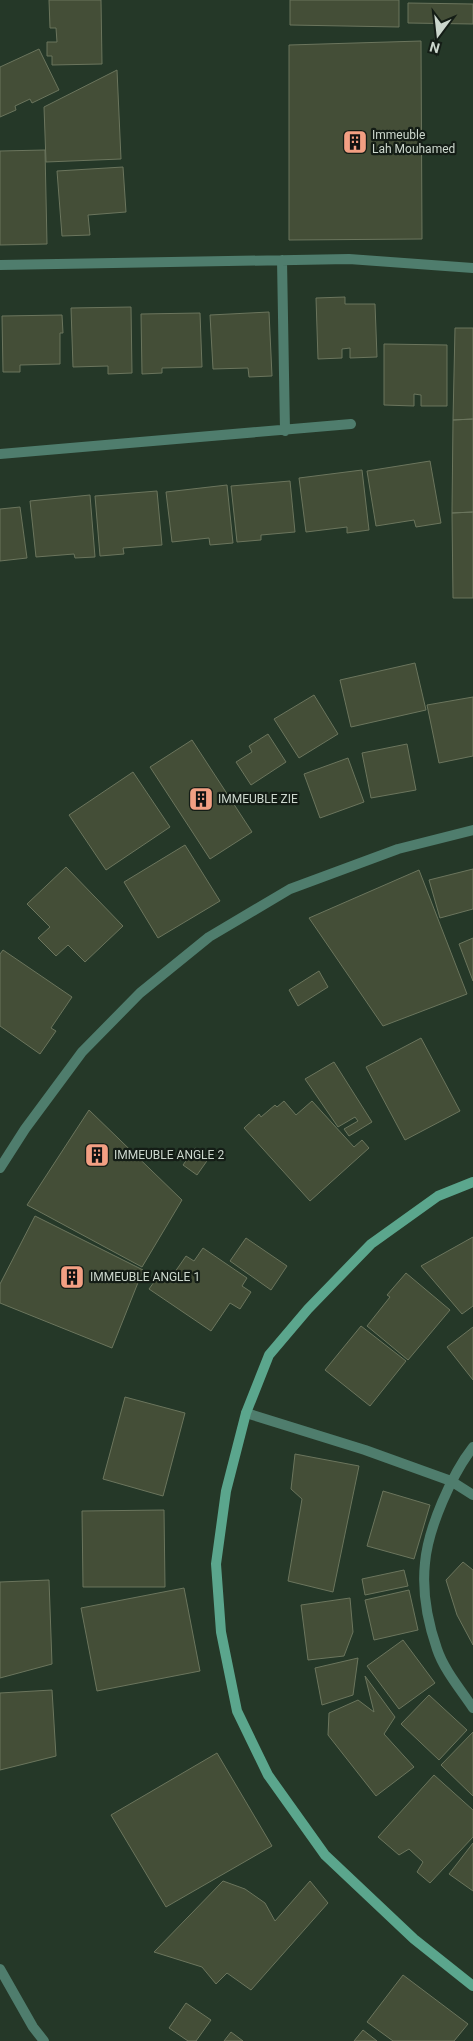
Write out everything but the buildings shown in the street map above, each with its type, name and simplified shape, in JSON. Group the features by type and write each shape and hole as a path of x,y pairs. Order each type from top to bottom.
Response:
{"street":[{"path":"0,265 349,259 473,268"},
{"path":"282,260 284,431"},
{"path":"0,454 351,424"},
{"path":"0,1168 25,1129 82,1052 140,993 209,936 290,889 398,849 473,830"},
{"path":"473,1182 438,1196 371,1244 308,1309 269,1355 246,1413 226,1491 216,1564 221,1632 237,1711 268,1775 325,1855 414,1939 473,1986"},
{"path":"246,1413 365,1450 451,1481 473,1495"},
{"path":"473,1447 451,1481 435,1523 425,1562 426,1607 437,1651 473,1708"},
{"path":"0,1969 33,2027 44,2041"}],"place":[{"name":"Immeuble Lah Mouhamed","path":"355,142"},
{"name":"IMMEUBLE ZIE","path":"201,799"},
{"name":"IMMEUBLE ANGLE 2","path":"97,1155"},
{"name":"IMMEUBLE ANGLE 1","path":"72,1277"}]}
